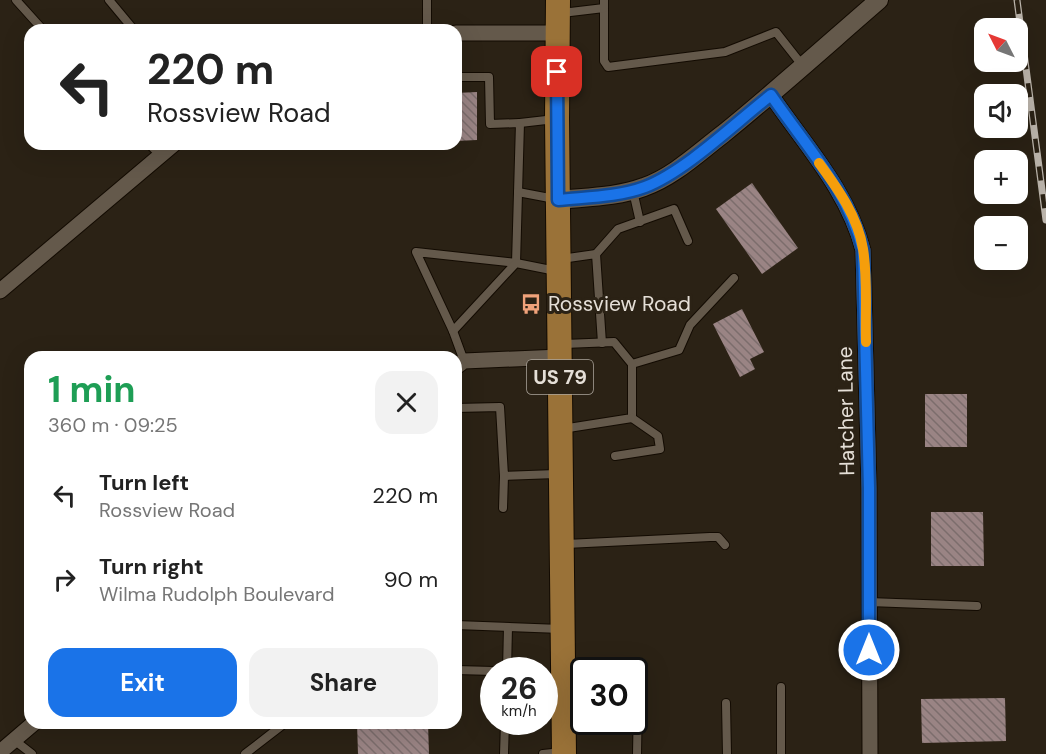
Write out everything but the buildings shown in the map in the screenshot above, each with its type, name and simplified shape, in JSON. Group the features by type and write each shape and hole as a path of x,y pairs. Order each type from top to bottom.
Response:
{"highway":[{"name":"US 79","path":"558,16 562,629 570,679"},
{"name":"US 79","path":"557,753 570,708"}],"street":[{"path":"558,200 596,197 632,190 644,187 672,173 771,95 879,0"},
{"path":"462,32 558,16"},
{"name":"Hatcher Lane","path":"771,95 849,207 863,250 869,488 870,754"},
{"path":"0,291 154,150"},
{"path":"462,364 560,351"},
{"path":"0,752 27,729"}],"lane":[{"path":"16,0 38,24"},
{"path":"109,0 129,24"},
{"path":"427,0 428,24"},
{"path":"558,16 604,4 604,61 608,67 725,52 776,32 803,66"},
{"path":"462,77 489,77 490,124 557,119"},
{"path":"453,331 516,263 520,123"},
{"path":"632,190 640,222"},
{"path":"518,192 558,200"},
{"path":"457,351 453,331 416,252 559,266 596,254 618,229 674,209 688,241"},
{"path":"596,254 602,343"},
{"path":"632,363 679,350 690,325 734,278"},
{"path":"560,351 614,342 632,363 632,418"},
{"path":"462,408 501,407 503,508"},
{"path":"561,429 632,418 658,436 660,449 615,456"},
{"path":"504,476 561,474"},
{"path":"562,544 718,537 725,545"},
{"path":"869,602 977,606"},
{"path":"462,625 562,629"},
{"path":"507,657 508,627"},
{"path":"462,670 480,671"},
{"path":"781,687 781,754"},
{"path":"726,703 726,754"},
{"path":"245,754 277,729"},
{"path":"504,754 505,735"},
{"path":"637,735 637,754"},
{"path":"14,740 32,754"}],"railway":[{"path":"1017,0 1046,220"}],"slow traffic":[{"path":"819,163 849,207 858,229 863,250 866,342"}],"place":[{"name":"Rossview Road","path":"531,304"}],"route":[{"path":"557,72 558,200 596,197 644,187 672,173 771,95 849,207 863,250 869,488 869,650"}]}
